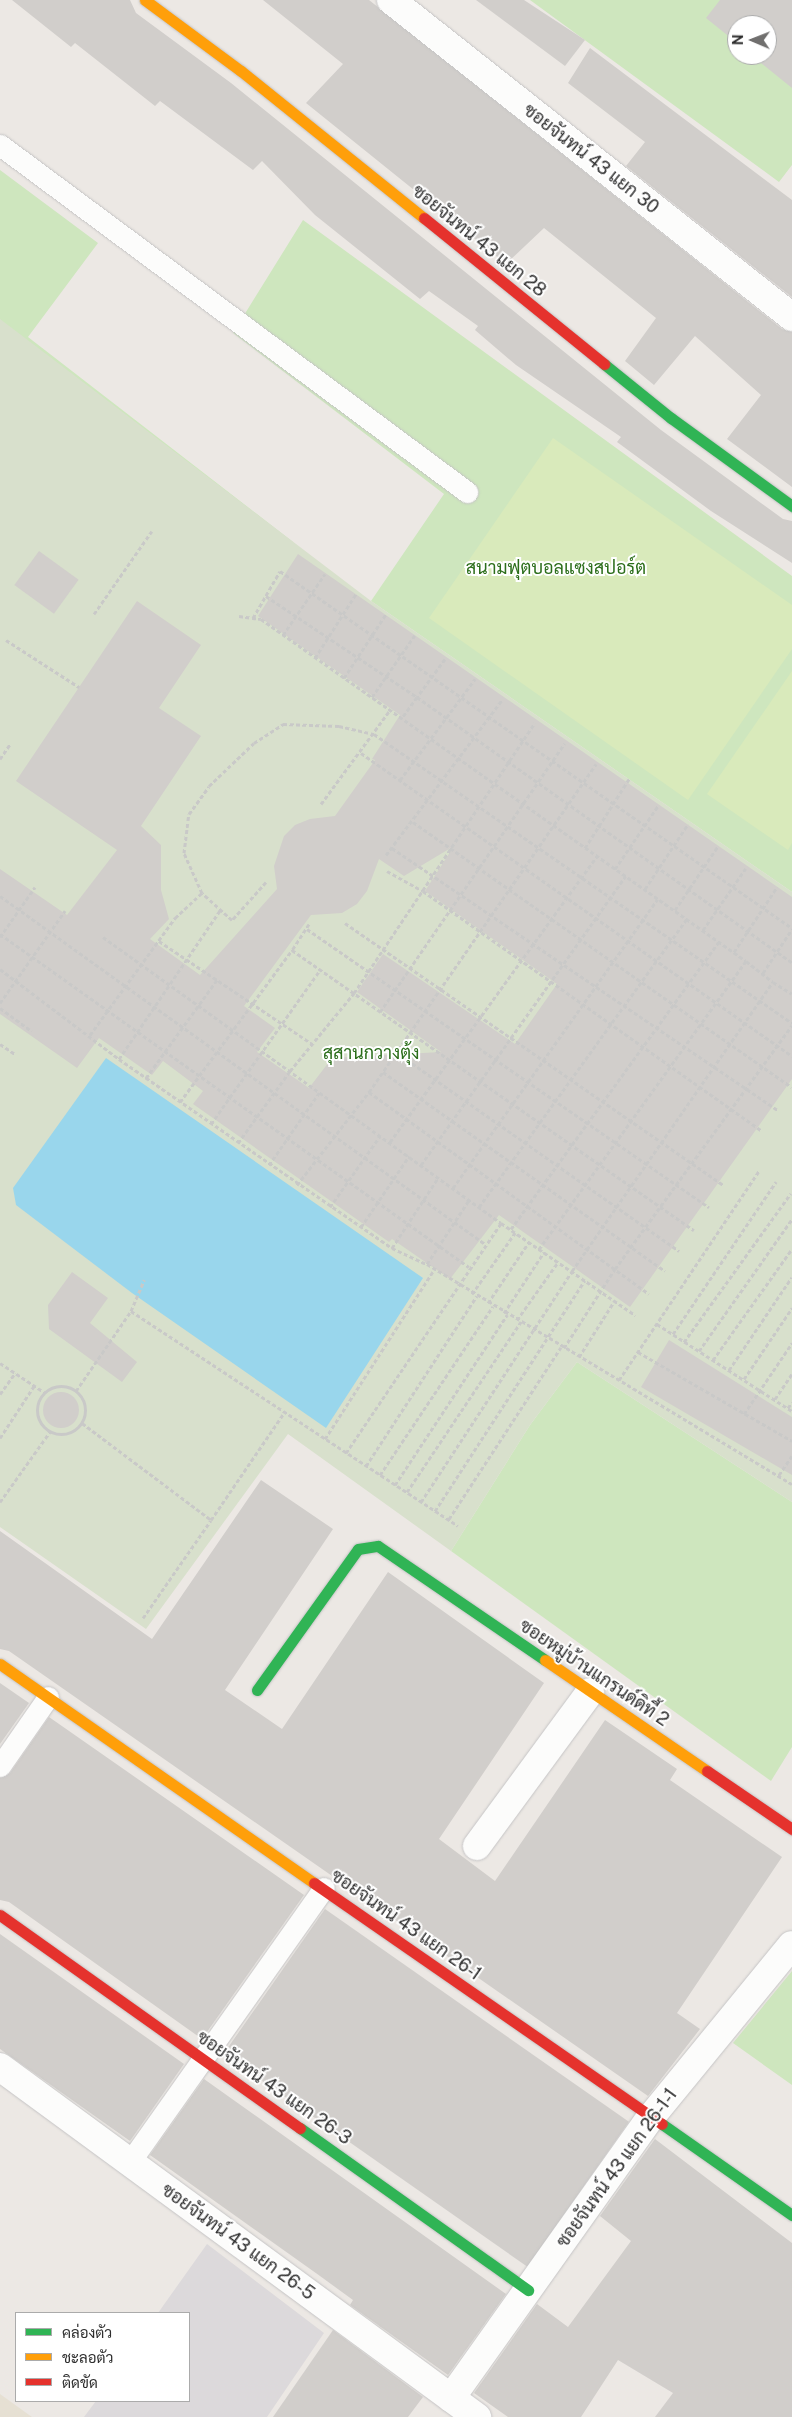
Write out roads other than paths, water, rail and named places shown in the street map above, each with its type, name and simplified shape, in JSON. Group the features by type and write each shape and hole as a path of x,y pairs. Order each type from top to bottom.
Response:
{"street":[{"name":"ซอยจันทน์ 43 แยก 28","path":"145,0 248,78 671,418 792,506"},
{"name":"ซอยจันทน์ 43 แยก 30","path":"392,0 792,317"},
{"name":"ซอยหมู่บ้านแกรนด์ดิที้ 2","path":"257,1690 358,1549 378,1546 792,1829"},
{"name":"ซอยจันทน์ 43 แยก 26-1","path":"0,1664 792,2215"},
{"path":"477,1846 590,1692"},
{"name":"ซอยจันทน์ 43 แยก 26-3","path":"0,1915 528,2290"},
{"name":"ซอยจันทน์ 43 แยก 26-1-1","path":"451,2398 651,2117 792,1945"},
{"name":"ซอยจันทน์ 43 แยก 26-5","path":"0,2067 129,2164 477,2417"}],"lane":[{"path":"0,145 467,492"},
{"path":"0,1766 48,1697"},
{"path":"129,2164 202,2058 324,1888"}],"water":[{"path":"106,1058 423,1278 326,1428 132,1293 16,1205 13,1188"}],"park label":[{"name":"สนามฟุตบอลแซงสปอร์ต","path":"556,568"},
{"name":"สุสานกวางตุ้ง","path":"371,1053"}]}
